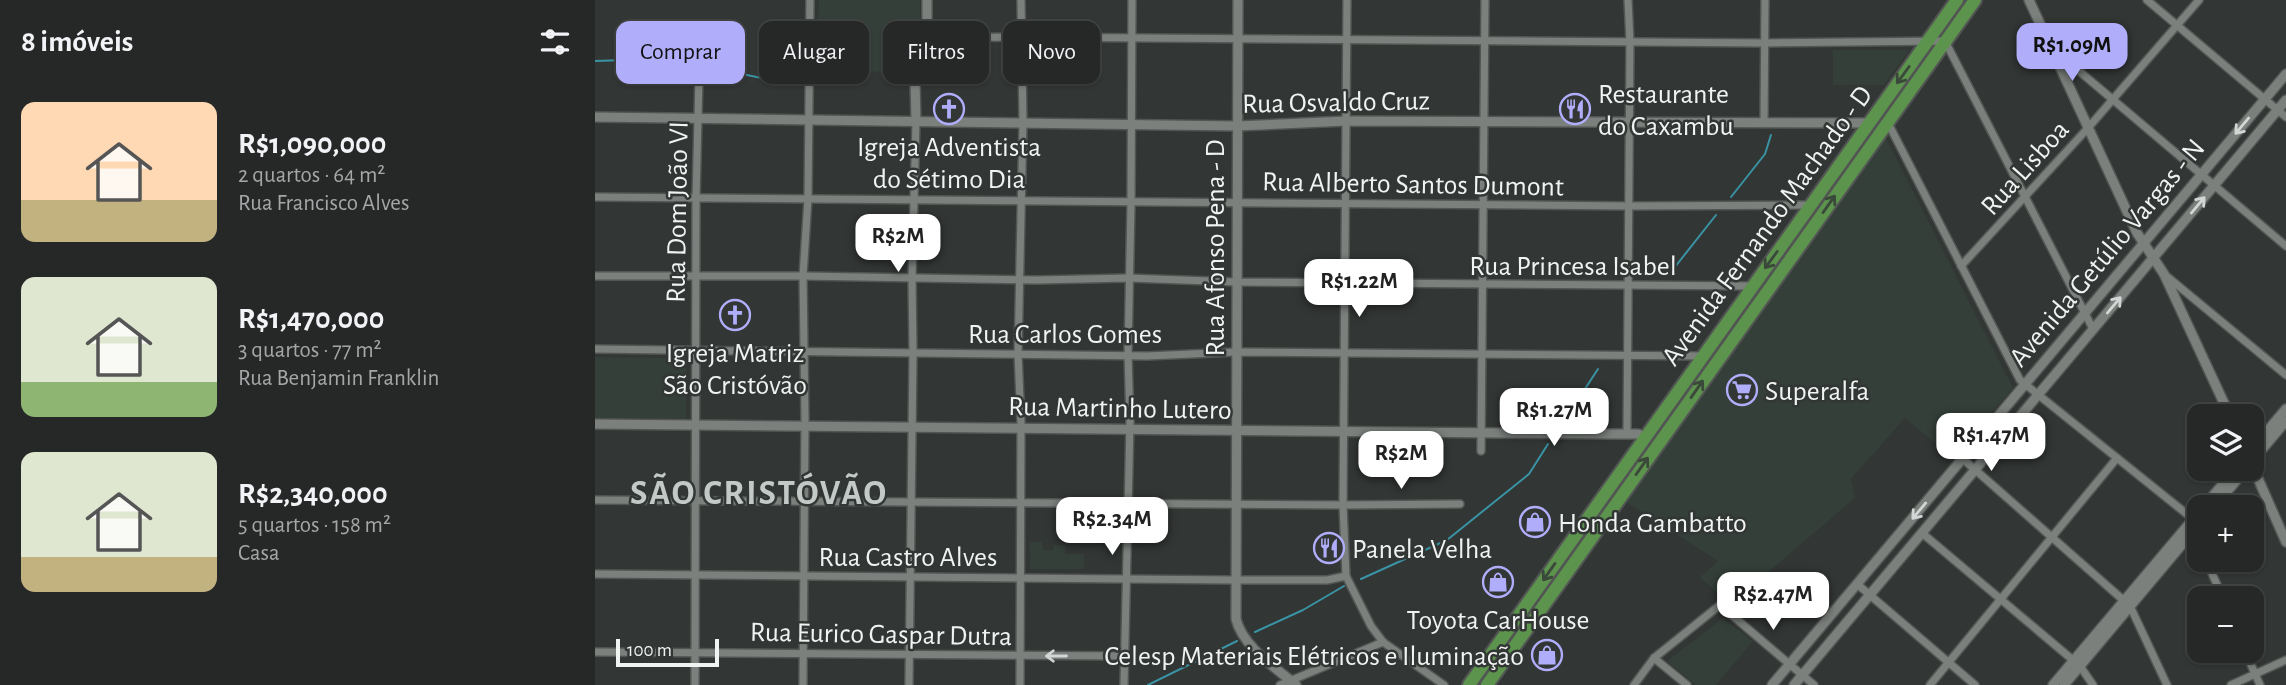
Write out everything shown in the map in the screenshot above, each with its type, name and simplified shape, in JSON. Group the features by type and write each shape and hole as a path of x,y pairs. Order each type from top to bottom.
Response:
{"main road":[{"name":"Avenida Fernando Machado - D","path":"1469,685 1957,0"},
{"name":"Avenida Fernando Machado - D","path":"1487,685 1975,0"},
{"path":"1727,348 1722,340 1731,316"},
{"path":"1645,437 1658,444"},
{"path":"1585,520 1597,530"}],"street":[{"path":"803,685 803,276 808,199 810,0"},
{"path":"926,21 927,0"},
{"path":"1021,0 1021,21"},
{"path":"1124,685 1132,0"},
{"name":"Rua Afonso Pena - D","path":"1238,0 1235,580 1239,629 1245,641 1293,683"},
{"path":"1347,0 1343,505 1346,576 1371,626 1383,642 1444,685"},
{"path":"1481,451 1485,0"},
{"path":"1627,434 1628,0"},
{"path":"1764,123 1765,0"},
{"path":"2029,0 2143,244 2164,274 2224,404"},
{"path":"2147,0 2286,117"},
{"name":"Rua Lisboa","path":"1961,266 2088,128 2199,0"},
{"path":"1100,38 1765,43 1945,41 2093,329"},
{"path":"2050,46 2286,246"},
{"name":"Avenida Getúlio Vargas - N","path":"1772,685 2286,74"},
{"name":"Rua Dom João VI","path":"695,685 695,349 699,84"},
{"path":"909,685 915,84"},
{"path":"1020,685 1021,428 1018,354 1022,84"},
{"name":"Avenida Getúlio Vargas - N","path":"1794,685 2286,100"},
{"name":"Rua Osvaldo Cruz","path":"595,117 1237,126 1346,121 1869,123"},
{"path":"1888,122 2020,380 2187,510"},
{"name":"Rua Alberto Santos Dumont","path":"595,197 1131,203 1811,205"},
{"path":"2164,274 2286,374"},
{"name":"Rua Princesa Isabel","path":"595,276 1128,278 1345,284 1752,286"},
{"name":"Rua Carlos Gomes","path":"595,349 1147,356 1236,352 1702,356"},
{"path":"2264,435 2286,409"},
{"path":"2264,448 2286,421"},
{"name":"Rua Martinho Lutero","path":"595,424 1627,434 1645,437"},
{"path":"1930,685 2117,458"},
{"path":"1963,459 2127,603 2167,685"},
{"path":"2219,494 2227,481"},
{"path":"2219,494 2233,481"},
{"path":"2260,481 2285,537"},
{"path":"595,500 1460,504"},
{"path":"2053,685 2077,663 2187,531"},
{"path":"1922,533 2077,663 2094,685"},
{"name":"Rua Castro Alves","path":"595,574 1126,580 1327,580 1346,576"},
{"path":"1857,584 1975,685"},
{"path":"1634,685 1654,658 1720,605 1814,685"},
{"path":"1280,685 1293,683 1383,642"},
{"name":"Rua Eurico Gaspar Dutra","path":"595,652 1125,656"},
{"path":"1654,658 1686,685"},
{"path":"2231,685 2286,660"},
{"path":"2064,685 2077,663"},
{"path":"2250,663 2260,685"}],"shaded area":[{"path":"819,0 920,0 920,21 883,21 883,72 869,72 869,21 818,21"},
{"path":"1833,50 1909,50 1884,85 1833,85"},
{"path":"1885,136 2013,388 1953,458 1905,418 1851,479 1855,498 1730,605 1700,577 1718,561 1626,502"},
{"path":"595,357 686,358 686,419 595,418"},
{"path":"1030,542 1042,542 1043,550 1053,550 1054,545 1065,545 1065,554 1084,554 1084,569 1030,569"},
{"path":"1723,618 1753,641 1716,685 1696,685 1667,661"}],"waterway":[{"path":"595,61 616,60"},
{"path":"745,75 759,77"},
{"path":"1731,197 1765,154 1771,135"},
{"path":"1671,272 1716,215"},
{"path":"1568,415 1598,369"},
{"path":"1361,579 1447,540 1529,474 1548,444"},
{"path":"1255,632 1303,610 1344,586"},
{"path":"1148,685 1237,641"}],"place":[{"name":"Igreja Adventista do Sétimo Dia","path":"949,109"},
{"name":"Restaurante do Caxambu","path":"1575,109"},
{"name":"Igreja Matriz São Cristóvão","path":"735,315"},
{"name":"Superalfa","path":"1742,390"},
{"name":"Honda Gambatto","path":"1535,522"},
{"name":"Panela Velha","path":"1329,548"},
{"name":"Toyota CarHouse","path":"1498,582"},
{"name":"Celesp Materiais Elétricos e Iluminação","path":"1547,655"}],"district":[{"name":"SÃO CRISTÓVÃO","path":"759,492"}]}
